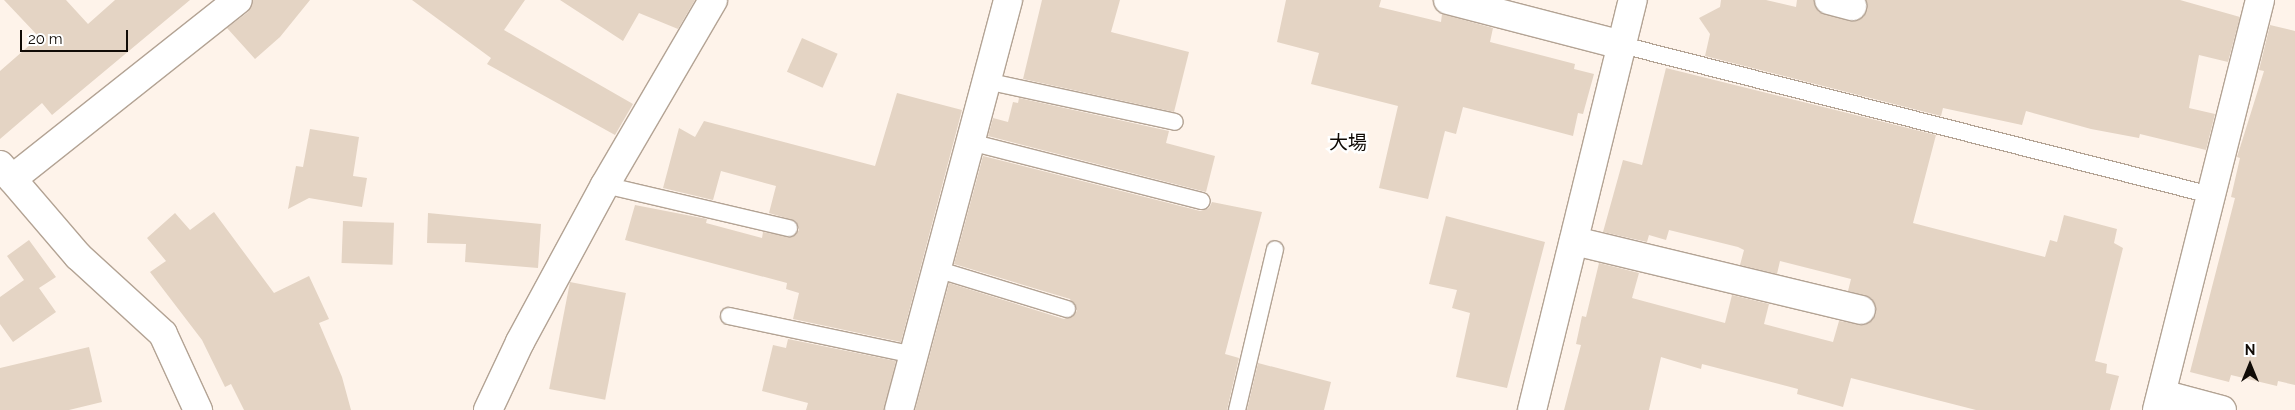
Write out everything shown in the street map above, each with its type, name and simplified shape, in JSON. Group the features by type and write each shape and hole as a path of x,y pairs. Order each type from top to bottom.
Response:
{"street":[{"path":"198,410 162,334 78,256 6,172 238,0"},
{"path":"488,410 520,342 605,185 713,0"},
{"path":"899,410 1008,0"},
{"path":"1448,0 1622,44"},
{"path":"1532,410 1633,0"},
{"path":"2222,410 2159,402 2260,0"},
{"path":"1574,241 1861,310"}],"lane":[{"path":"1622,44 2211,195"},
{"path":"986,81 1175,122"},
{"path":"970,142 1202,201"},
{"path":"605,185 789,228"},
{"path":"1237,410 1275,249"},
{"path":"936,269 1067,309"},
{"path":"730,316 914,355"}],"building":[{"path":"4,0 66,0 88,24 115,0 190,0 52,115 42,103 0,139 0,71 39,37"},
{"path":"253,0 310,0 280,37 255,59 227,28 248,12"},
{"path":"412,0 525,0 504,30 633,104 615,135 487,64 491,58"},
{"path":"560,0 695,0 678,29 639,13 623,41"},
{"path":"1042,0 1120,0 1111,32 1189,52 1174,112 1023,79"},
{"path":"1286,0 1381,0 1379,7 1441,22 1442,14 1493,28 1490,42 1575,64 1574,69 1594,74 1583,114 1578,113 1573,136 1463,107 1456,134 1445,131 1428,199 1379,188 1398,106 1311,84 1319,53 1277,42"},
{"path":"1721,0 1766,0 1796,7 1797,0 1814,0 1818,11 1849,21 1863,17 1866,0 2180,0 2240,17 2228,62 2199,55 2189,108 2215,114 2206,150 2140,134 2139,138 2091,129 2026,111 2022,125 1943,108 1941,116 1705,56 1710,34 1699,18 1720,7"},
{"path":"2270,25 2295,31 2295,385 2278,381 2277,386 2231,375 2229,382 2190,372 2235,198 2231,197 2240,158 2237,157 2264,71 2259,70"},
{"path":"802,38 838,54 823,88 787,72"},
{"path":"1666,68 1936,135 1913,223 2045,257 2050,240 2057,242 2064,215 2117,229 2114,243 2123,248 2095,361 2107,364 2106,373 2119,376 2110,410 1976,410 1851,378 1843,407 1797,394 1798,389 1702,364 1701,369 1661,357 1649,410 1564,410 1581,345 1576,344 1582,316 1586,317 1599,263 1639,273 1632,298 1725,323 1732,295 1769,304 1764,324 1833,342 1839,321 1865,325 1876,314 1871,298 1848,291 1851,279 1780,261 1777,274 1740,265 1744,250 1738,247 1669,230 1666,240 1649,235 1647,242 1603,232 1623,160 1642,165"},
{"path":"897,93 962,110 901,342 793,319 799,293 786,289 787,283 625,240 635,205 707,219 706,223 762,238 763,232 792,237 799,230 796,221 769,213 776,186 721,171 713,200 663,188 679,128 695,137 704,121 875,166"},
{"path":"1019,98 1169,131 1166,143 1215,156 1206,192 988,136 993,118 1008,122 1013,102 1018,103"},
{"path":"310,129 359,137 353,176 367,178 362,207 309,198 288,209 296,166 303,167"},
{"path":"983,156 1200,211 1209,208 1212,202 1262,212 1225,354 1239,358 1227,410 915,410 949,283 1064,319 1077,311 1070,299 954,264"},
{"path":"214,212 274,293 309,276 329,319 319,323 342,377 351,410 244,410 231,384 225,387 202,340 150,272 166,261 147,238 175,213 190,230"},
{"path":"428,213 541,224 538,268 465,262 466,244 427,243"},
{"path":"1446,216 1545,242 1507,388 1456,377 1470,313 1452,308 1457,290 1429,284"},
{"path":"343,221 394,223 393,265 342,263"},
{"path":"29,240 56,277 39,288 56,312 13,342 0,324 0,297 24,280 7,256"},
{"path":"570,282 626,293 605,400 549,389"},
{"path":"788,339 896,361 884,410 806,410 808,403 762,391 773,345 786,348"},
{"path":"89,347 102,402 69,410 0,410 0,368"},
{"path":"1258,363 1331,382 1324,410 1247,410"}],"district":[{"name":"大場","path":"1348,143"}]}
